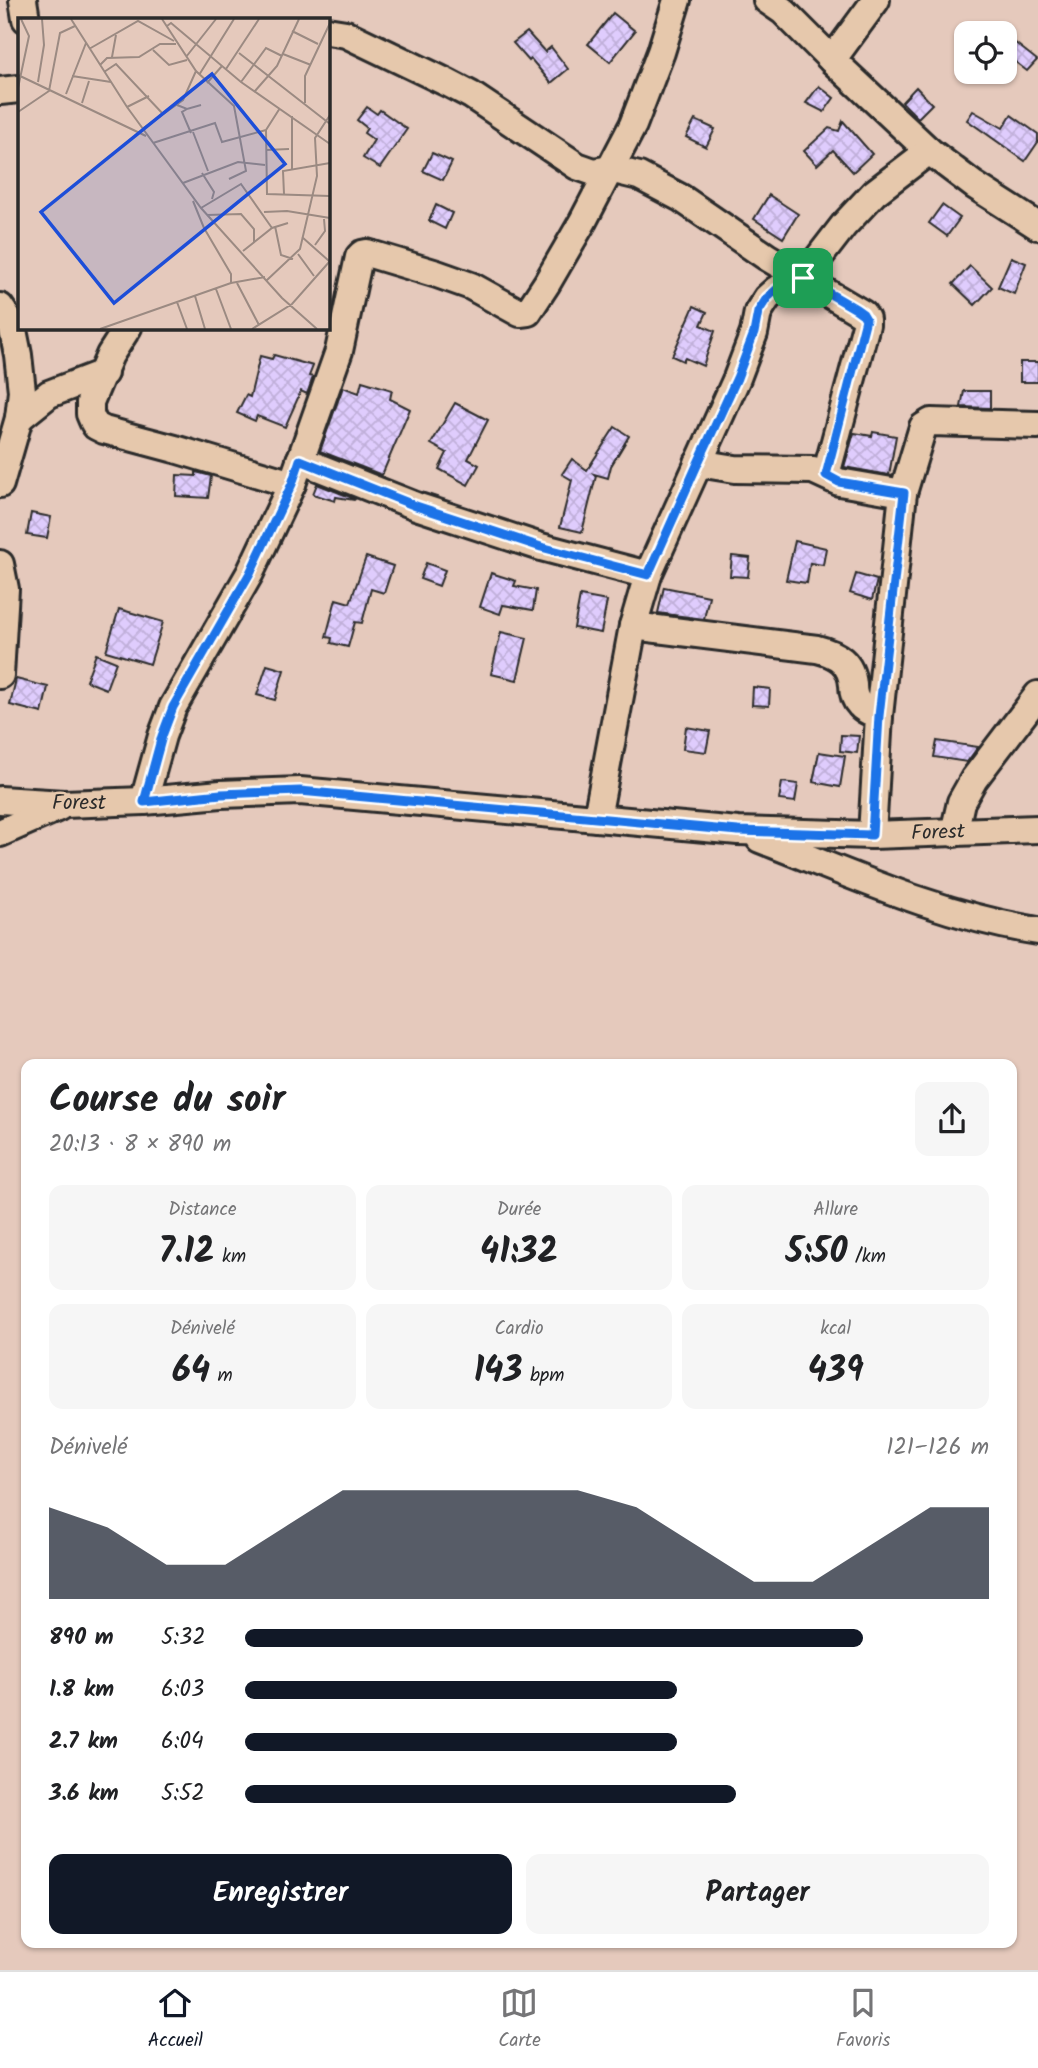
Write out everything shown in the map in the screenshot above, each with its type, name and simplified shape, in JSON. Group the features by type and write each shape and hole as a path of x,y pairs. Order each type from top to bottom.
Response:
{"street":[{"path":"23,0 26,18"},
{"path":"144,802 173,707 250,573 296,472 339,351 359,257 367,253 437,274 471,286 524,314 532,307 547,283 638,113 662,52 677,0"},
{"path":"767,0 783,11 929,151 974,185 1038,226"},
{"path":"832,60 876,0"},
{"path":"329,31 346,34 471,95 578,166 594,172 610,169 639,176 681,198 767,257 863,314 866,319 826,475"},
{"path":"0,91 18,89"},
{"path":"597,818 634,626 648,575 737,378 762,306 776,290 803,278 844,225 874,193 929,151"},
{"path":"0,307 12,325 19,355 22,391 19,418 0,484"},
{"path":"127,329 110,355 89,407 96,426 104,430 296,472 416,506 541,547 648,575"},
{"path":"19,418 49,394 104,373"},
{"path":"872,835 879,716 904,493 923,428 931,422 1038,425"},
{"path":"698,463 735,469 813,470 839,482 904,493"},
{"path":"0,569 5,589 0,675"},
{"path":"634,626 830,652 846,663 856,701 862,708 879,716"},
{"path":"954,833 961,802 974,779 1038,695"},
{"name":"Forest","path":"0,800 64,804 144,802 221,794 300,791 738,831 872,835 1038,829"},
{"path":"0,833 64,804"},
{"path":"738,831 909,896 978,919 1038,931"}],"building":[{"path":"613,13 635,31 610,62 588,44"},
{"path":"527,32 545,52 551,47 568,69 551,83 513,43"},
{"path":"1017,44 1037,60 1027,71 1017,63"},
{"path":"819,86 834,98 824,112 806,103"},
{"path":"916,87 932,104 918,118 902,102"},
{"path":"367,107 377,114 380,110 407,129 380,168 363,158 374,140 364,133 367,128 357,120"},
{"path":"973,111 1003,128 1011,115 1038,134 1038,142 1025,161 967,120"},
{"path":"695,120 715,129 706,147 686,137"},
{"path":"843,121 872,154 853,172 833,150 817,165 804,151 829,128 839,131"},
{"path":"432,153 452,162 443,180 423,171"},
{"path":"769,195 798,214 783,238 754,219"},
{"path":"436,205 452,213 445,229 429,221"},
{"path":"942,205 960,218 947,236 929,223"},
{"path":"1011,257 1026,263 1014,294 998,287"},
{"path":"970,266 992,287 975,305 953,284"},
{"path":"694,306 707,312 701,325 715,331 703,366 672,356"},
{"path":"274,355 313,366 309,376 313,377 307,394 301,391 285,427 257,416 255,421 237,413 246,395 250,397 260,356 272,359"},
{"path":"1020,362 1038,362 1038,382 1020,382"},
{"path":"362,381 392,390 390,399 410,409 382,475 320,451 343,387 359,393"},
{"path":"964,391 990,391 990,408 961,407"},
{"path":"455,403 488,420 468,459 479,465 468,485 439,469 447,453 431,444"},
{"path":"615,427 629,436 611,466 608,478 594,474 596,476 582,532 560,527 572,480 562,474 572,459 587,470"},
{"path":"873,432 896,436 889,475 844,467 854,433 872,436"},
{"path":"196,472 211,476 208,498 176,496 177,475 196,476"},
{"path":"317,484 355,499 336,497 335,501 313,494"},
{"path":"31,513 51,517 47,538 27,535"},
{"path":"795,541 826,548 823,565 810,563 807,583 786,580"},
{"path":"732,556 750,558 748,577 730,576"},
{"path":"366,557 393,566 384,593 371,589 362,623 355,622 348,647 331,643 332,638 326,637 336,599 350,603"},
{"path":"426,563 445,570 439,586 420,579"},
{"path":"491,573 516,581 514,586 536,590 533,610 503,605 500,614 480,607"},
{"path":"856,574 877,580 872,600 850,593"},
{"path":"664,587 709,596 704,619 658,613"},
{"path":"580,596 607,601 601,633 574,628"},
{"path":"119,609 163,622 150,664 106,651"},
{"path":"501,632 527,638 517,680 491,674"},
{"path":"96,654 116,662 106,689 86,681"},
{"path":"267,665 284,670 275,700 257,695"},
{"path":"16,679 48,687 42,713 10,705"},
{"path":"753,687 770,689 769,706 752,705"},
{"path":"686,727 710,731 706,752 683,749"},
{"path":"841,735 859,736 857,753 840,751"},
{"path":"937,741 978,747 967,762 934,757"},
{"path":"819,752 845,756 840,787 813,782"},
{"path":"782,782 798,784 795,802 779,800"}],"route":[{"path":"803,278 856,309 866,319 826,475 839,482 904,493 879,716 872,835 738,831 300,791 221,794 144,802 173,707 250,573 292,484 300,460 416,506 541,547 648,575 737,378 754,333 758,312 776,290 803,278"}]}
